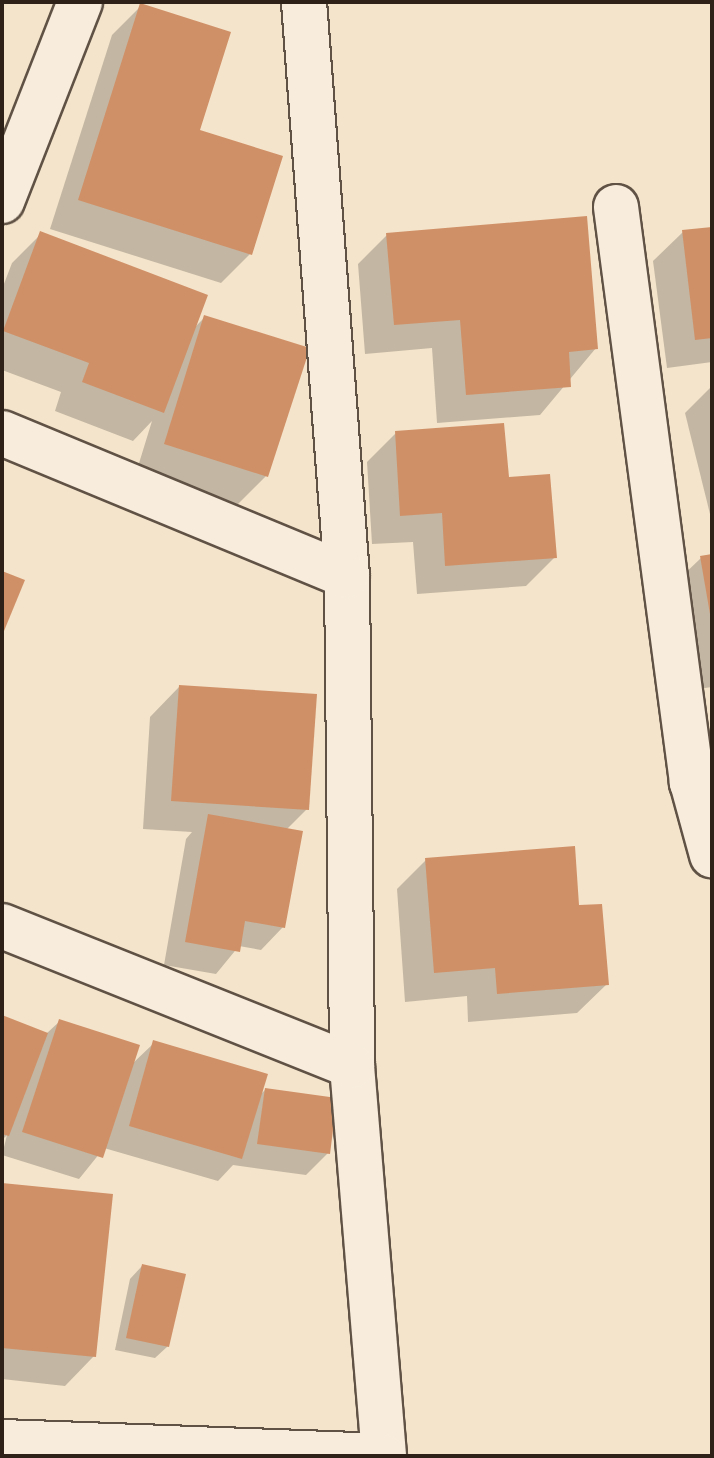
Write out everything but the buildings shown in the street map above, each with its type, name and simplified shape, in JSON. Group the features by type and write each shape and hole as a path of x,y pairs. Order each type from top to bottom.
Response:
{"street":[{"path":"2,201 80,2"},
{"path":"2,1442 383,1455 352,1066 347,576 304,2"},
{"path":"616,207 712,855"},
{"path":"2,433 347,576"},
{"path":"2,926 352,1066"}]}
